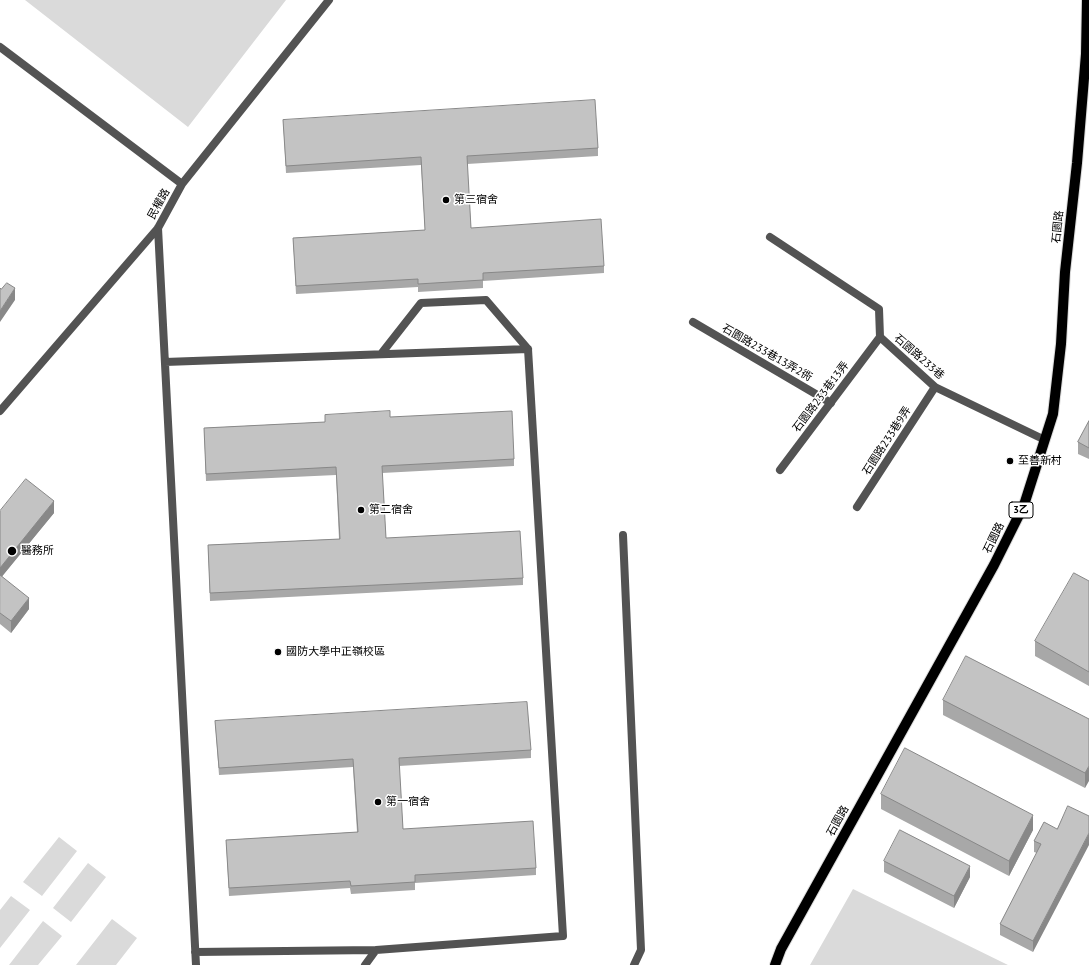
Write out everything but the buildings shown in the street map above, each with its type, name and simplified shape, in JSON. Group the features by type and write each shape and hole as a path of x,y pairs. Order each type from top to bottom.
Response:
{"main road":[{"name":"石園路","path":"775,965 781,949 994,565 1024,505 1053,414 1061,344 1065,272 1077,163 1086,54 1087,0"}],"lane":[{"name":"民權路","path":"0,411 158,228 182,184 329,0"},
{"path":"0,47 182,184"},
{"path":"158,228 196,965"},
{"name":"石園路233巷","path":"770,237 879,309 880,337 935,387 1044,440"},
{"path":"196,952 376,950 563,936 528,349 486,300 421,302 381,354"},
{"name":"石園路233巷13弄2衖","path":"693,322 831,403"},
{"name":"石園路233巷13弄","path":"780,470 880,337"},
{"path":"165,362 528,349"},
{"name":"石園路233巷9弄","path":"857,507 935,387"},
{"path":"623,535 641,950 634,965"},
{"path":"365,965 376,950"}],"shaded area":[{"path":"25,0 286,0 188,127"},
{"path":"59,837 77,851 42,896 23,882"},
{"path":"88,863 106,877 71,922 53,908"},
{"path":"853,889 1008,965 810,965"},
{"path":"11,896 30,910 0,948 0,910"},
{"path":"112,919 137,938 116,965 76,965"},
{"path":"43,921 62,936 38,965 9,965"}],"place":[{"name":"第三宿舍","path":"446,200"},
{"name":"至善新村","path":"1010,461"},
{"name":"第二宿舍","path":"361,510"},
{"name":"醫務所","path":"12,551"},
{"name":"國防大學中正嶺校區","path":"278,652"},
{"name":"第一宿舍","path":"378,802"}]}
